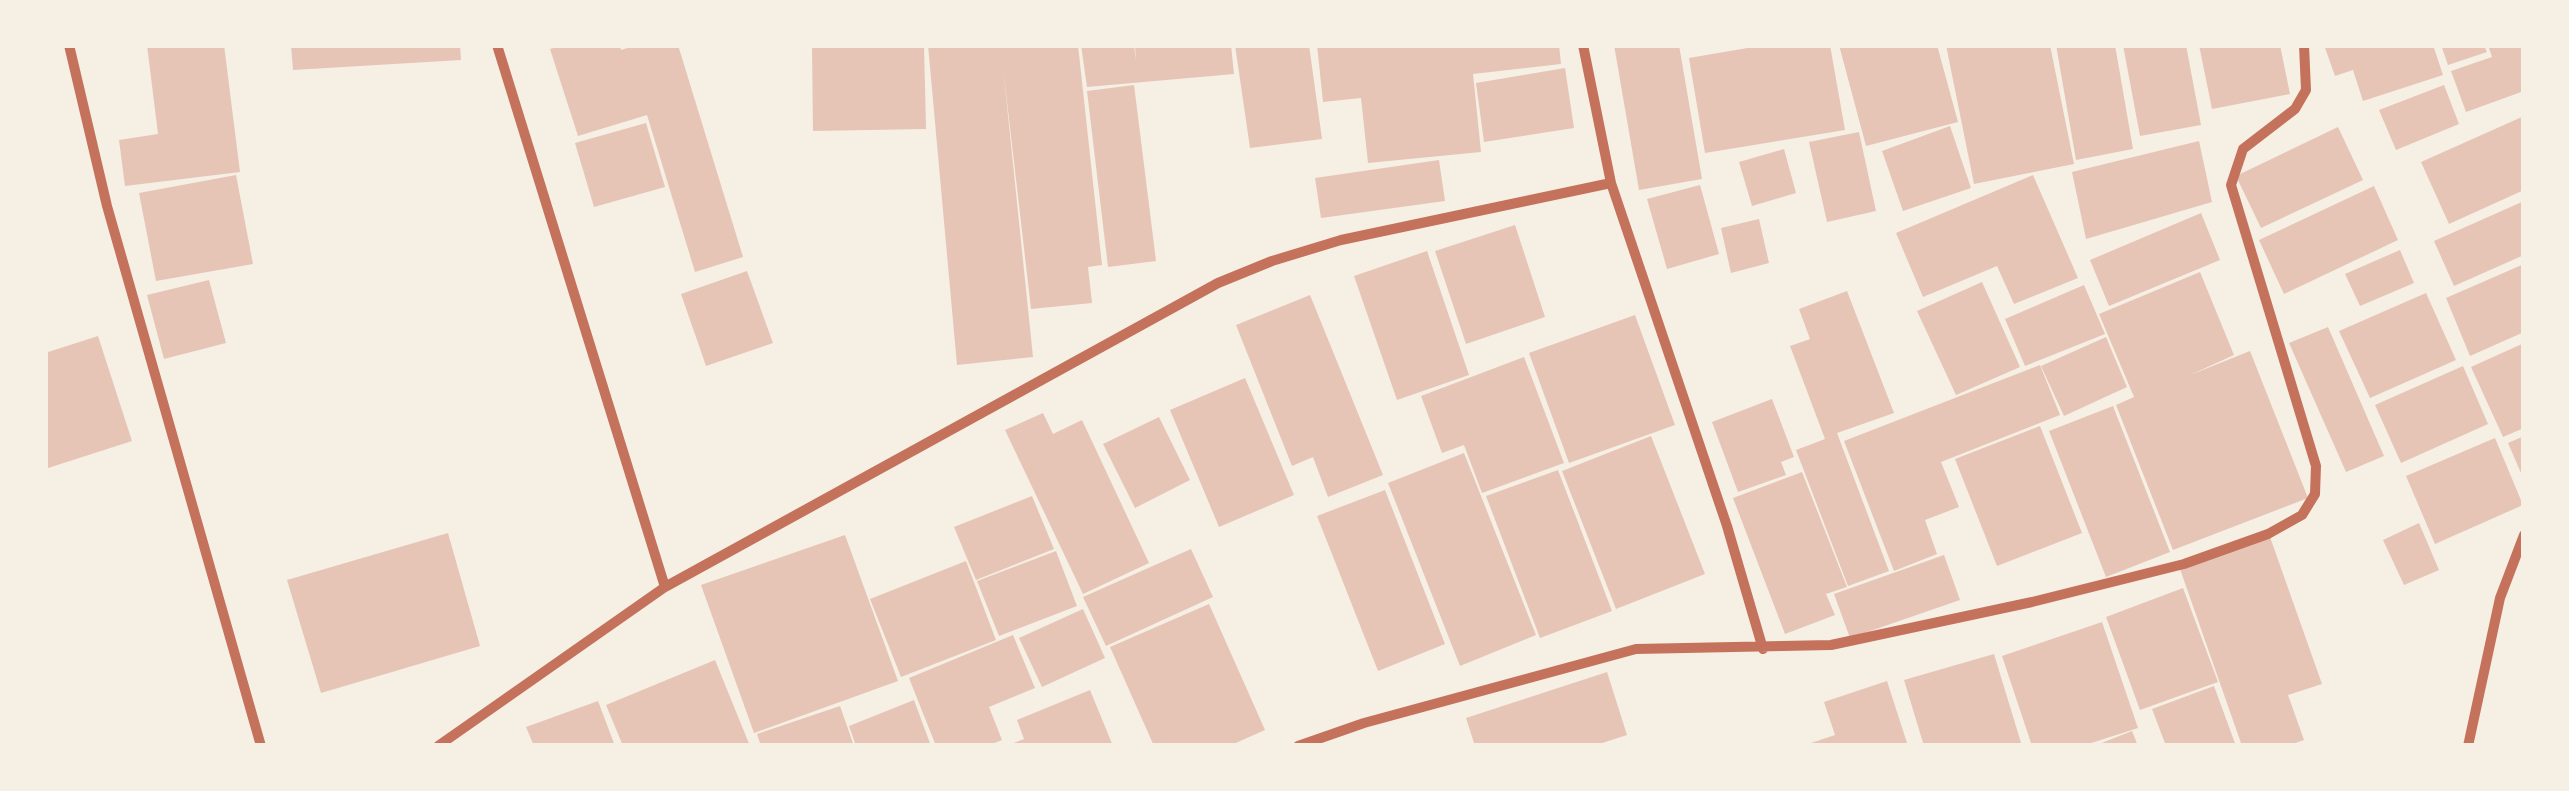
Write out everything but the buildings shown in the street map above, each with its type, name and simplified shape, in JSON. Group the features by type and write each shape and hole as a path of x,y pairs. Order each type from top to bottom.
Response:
{"street":[{"path":"69,45 107,206 261,746"},
{"path":"497,45 666,586"},
{"path":"1583,45 1611,183 1727,526 1763,650"},
{"path":"1298,746 1382,718 1636,649 1688,645 1763,650 1831,644 2108,583 2184,564 2268,534 2302,514 2315,494 2316,466 2231,186 2243,149 2294,109 2306,90 2304,45"},
{"path":"438,746 666,586 1218,283 1272,260 1341,240 1611,183"},
{"path":"2468,746 2500,598 2524,536"}]}
